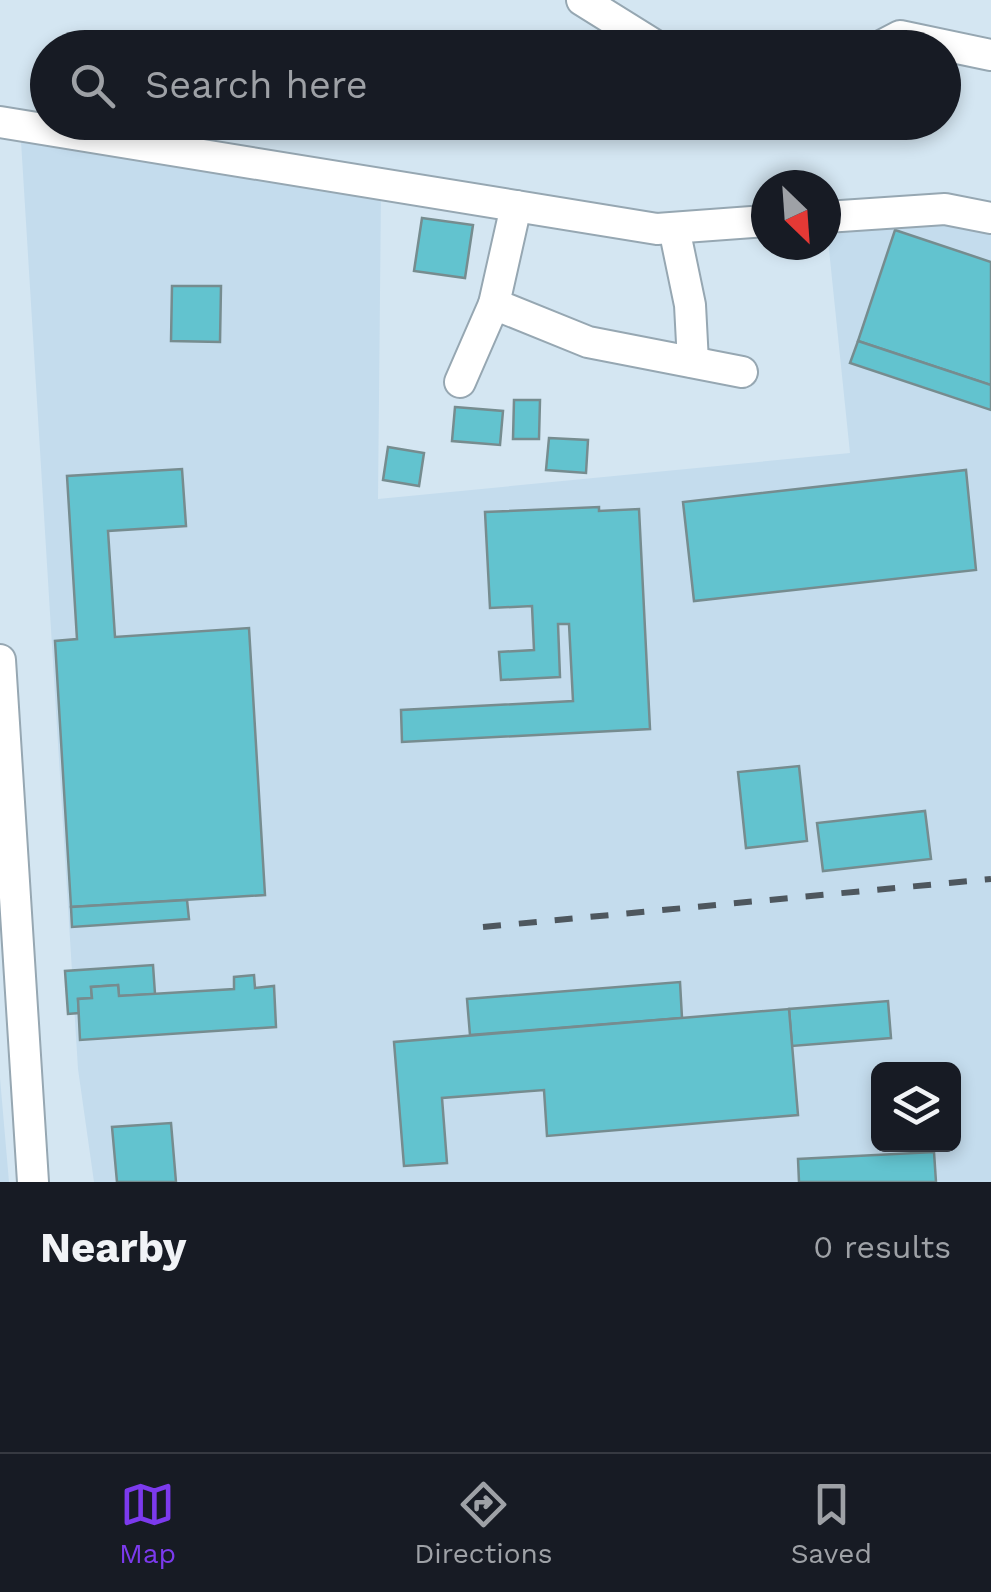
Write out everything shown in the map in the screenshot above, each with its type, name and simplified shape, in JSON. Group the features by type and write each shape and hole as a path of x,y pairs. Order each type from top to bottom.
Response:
{"street":[{"path":"582,0 630,30"},
{"path":"961,49 991,55"},
{"path":"0,122 30,127"},
{"path":"111,140 657,229 751,222"},
{"path":"460,382 494,304 516,206"},
{"path":"841,216 945,209 991,218"},
{"path":"674,228 690,305 693,362"},
{"path":"494,304 588,342 742,372"},
{"path":"0,660 34,1182"}],"shaded area":[{"path":"21,141 381,192 378,499 850,453 830,260 841,260 841,232 885,205 991,212 991,1182 94,1182 78,1069"},
{"path":"0,1078 9,1182 0,1182"}],"building":[{"path":"422,218 473,225 465,278 414,271"},
{"path":"895,230 991,262 991,385 858,341"},
{"path":"172,286 221,286 220,342 171,341"},
{"path":"858,341 991,385 991,410 850,363"},
{"path":"514,400 540,400 539,439 513,439"},
{"path":"455,407 503,411 500,445 452,441"},
{"path":"549,438 588,440 586,473 546,470"},
{"path":"388,447 424,453 419,486 383,480"},
{"path":"182,469 186,526 108,531 115,637 249,628 265,895 71,907 55,641 77,639 67,476"},
{"path":"966,470 976,570 694,601 683,502"},
{"path":"599,507 599,511 639,509 650,729 402,742 401,710 573,701 569,624 558,624 560,677 501,680 499,652 534,650 532,606 490,608 485,512"},
{"path":"799,766 807,841 746,848 738,772"},
{"path":"925,811 931,859 823,871 817,823"},
{"path":"187,900 189,919 72,927 71,907"},
{"path":"153,965 155,994 119,996 118,985 91,987 92,998 78,999 79,1013 68,1014 65,971"},
{"path":"254,975 255,988 274,986 276,1027 80,1040 78,999 92,998 91,987 118,985 119,996 234,989 234,977"},
{"path":"680,982 682,1018 470,1035 467,999"},
{"path":"888,1001 891,1038 792,1046 789,1009"},
{"path":"789,1009 798,1115 547,1136 544,1090 442,1098 447,1163 404,1166 394,1042"},
{"path":"171,1123 176,1182 117,1182 112,1127"},
{"path":"934,1152 936,1182 799,1182 798,1159"}],"railway":[{"path":"483,927 991,879"}]}
